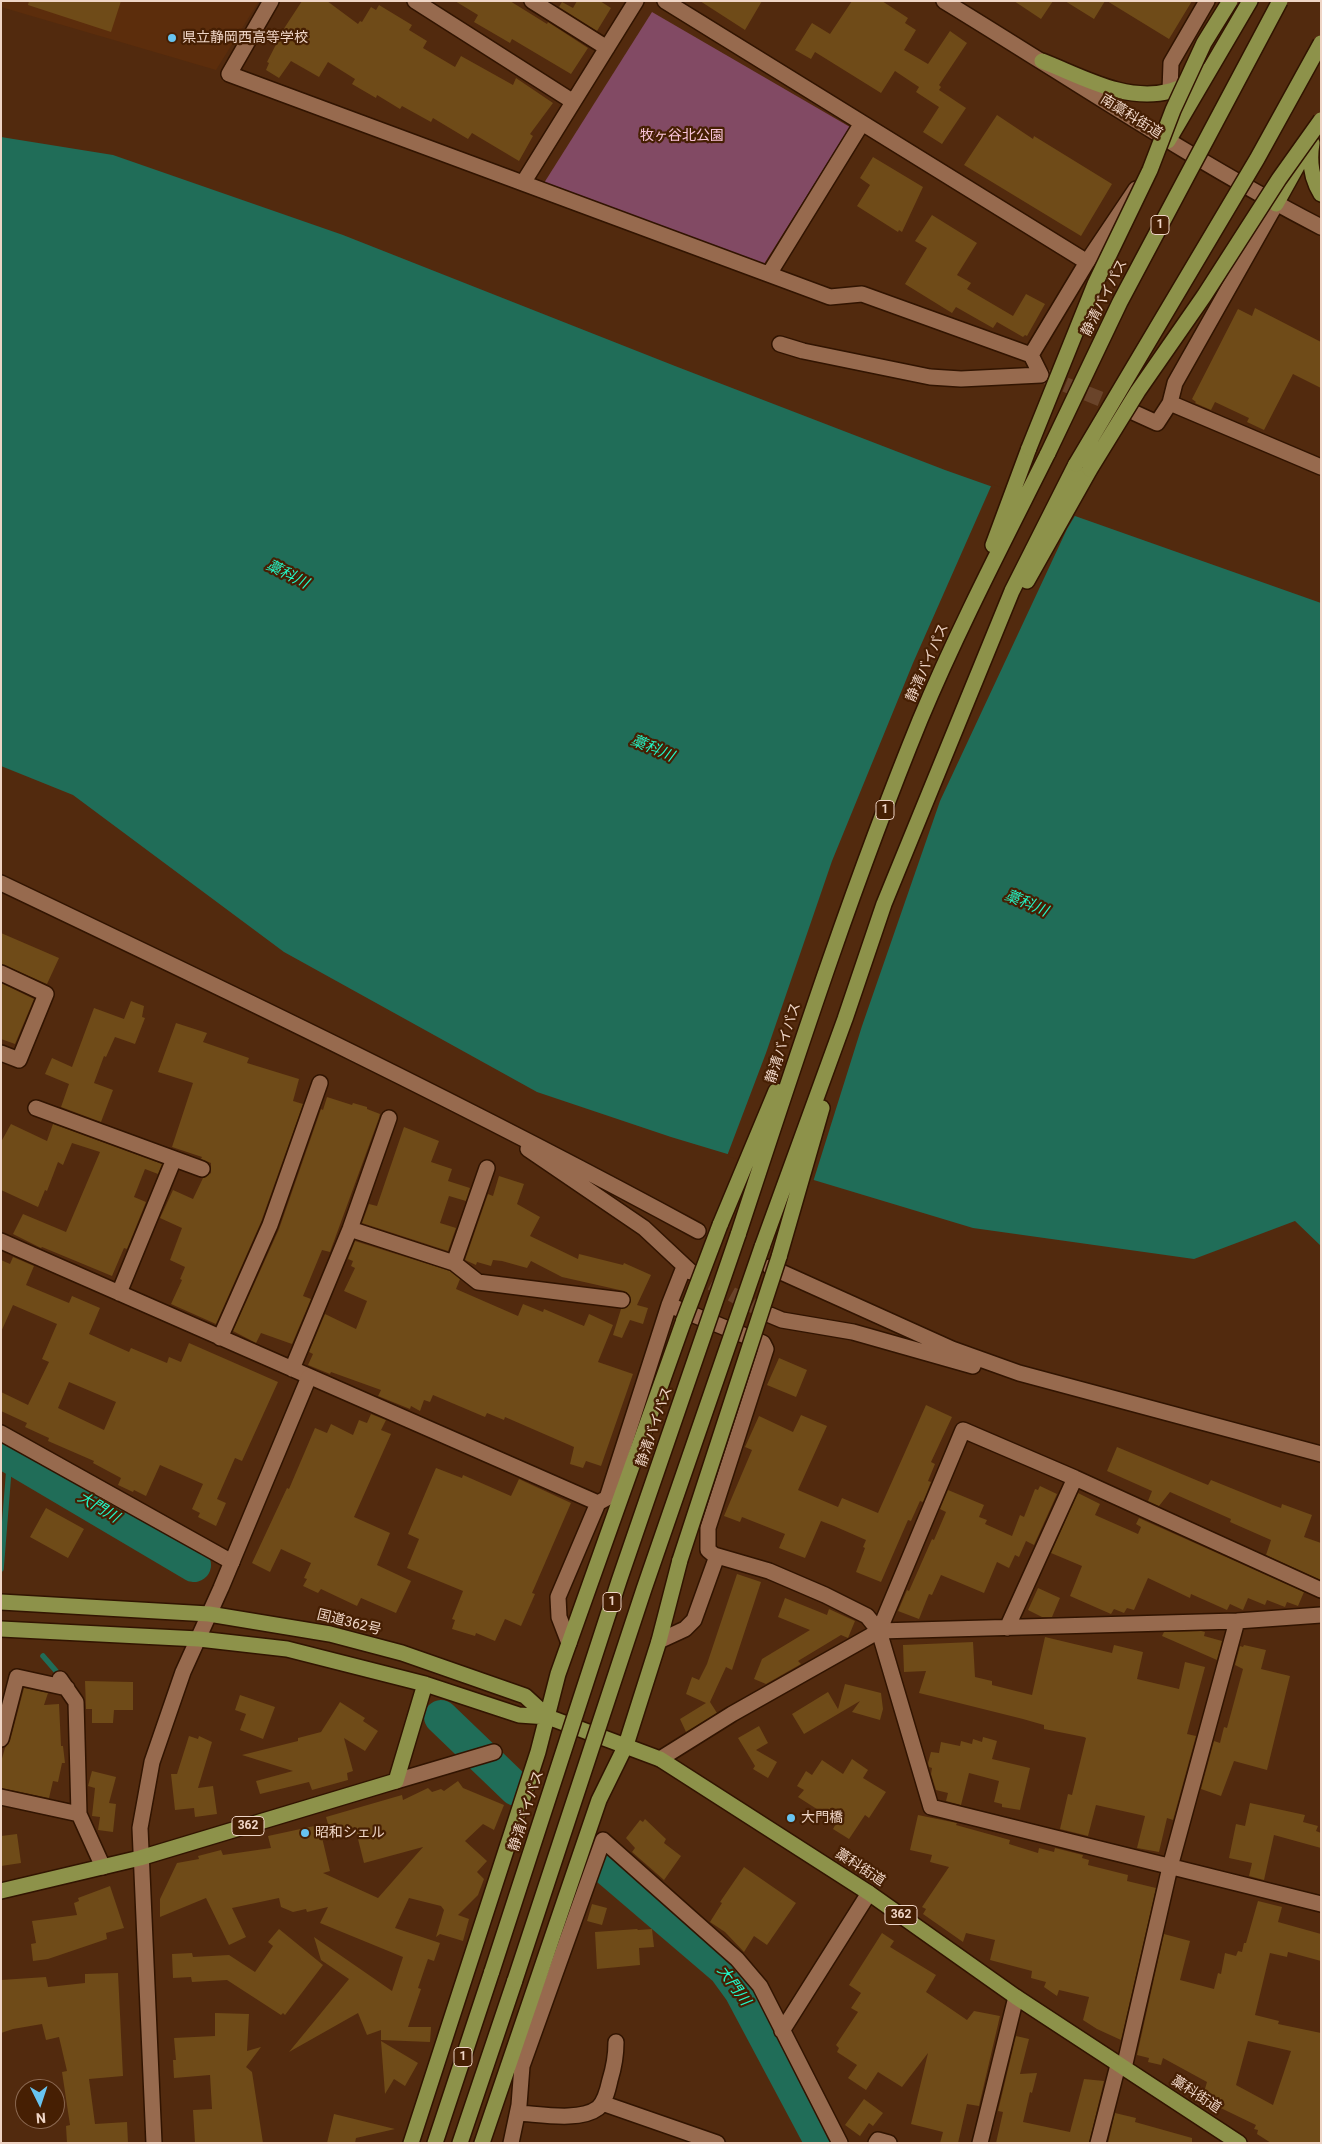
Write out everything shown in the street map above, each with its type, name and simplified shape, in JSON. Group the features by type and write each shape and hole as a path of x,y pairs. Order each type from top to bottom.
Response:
{"highway":[{"name":"1","path":"963,623 1029,448 1095,284 1150,170 1173,110 1204,43 1230,1"},
{"path":"1168,141 1250,1"},
{"name":"静清バイパス","path":"435,2143 619,1581 738,1235 815,1000 857,883 921,720 963,623 1120,302 1280,1"},
{"name":"1","path":"460,2143 647,1580 762,1247 845,1020 884,904 1012,591 1076,464 1257,158 1321,43"},
{"path":"1042,60 1129,94 1170,91 1190,83 1210,69"},
{"name":"1","path":"991,646 1090,469 1138,391 1204,296 1279,179 1321,121"},
{"name":"1","path":"1276,204 1321,121"},
{"name":"1","path":"1312,139 1311,169 1315,185 1321,194"},
{"name":"1","path":"411,2143 548,1717 558,1674 684,1320 717,1234 815,1000"},
{"name":"1","path":"482,2143 599,1800 626,1745 659,1641 680,1560 770,1288 810,1154 845,1020"},
{"name":"国道362号","path":"1,1602 209,1614 330,1634 402,1653 525,1696 548,1717"},
{"name":"362","path":"1,1629 199,1639 287,1649 425,1684 519,1716 548,1717"},
{"path":"396,1781 425,1684"},
{"name":"藁科街道","path":"548,1717 626,1745 660,1760 869,1893 1016,1998 1239,2143"},
{"name":"362","path":"1,1891 140,1858 396,1781"}],"street":[{"path":"271,1 229,74 830,297 862,294 1032,355 1041,375 961,379 930,377 875,367 780,344"},
{"path":"415,1 572,102"},
{"path":"532,1 606,48"},
{"path":"523,183 636,1"},
{"path":"665,1 1087,262"},
{"name":"南藁科街道","path":"944,1 1042,60 1168,141 1276,204 1321,227"},
{"path":"1170,91 1171,63 1207,1"},
{"path":"769,274 862,123"},
{"path":"1032,355 1087,262 1168,141"},
{"path":"1135,413 1156,423 1170,403 1175,383 1276,204"},
{"path":"1170,403 1321,467"},
{"path":"1,883 333,1042 500,1126 698,1231"},
{"path":"1,972 46,994 19,1060 1,1053"},
{"path":"220,1338 270,1225 320,1083"},
{"path":"36,1108 202,1169"},
{"path":"292,1369 350,1229 389,1118"},
{"path":"500,1126 547,1163 644,1228 687,1270 670,1305 607,1498 598,1503 558,1597 559,1617 569,1643"},
{"path":"119,1293 174,1159"},
{"path":"454,1263 487,1168"},
{"path":"350,1229 454,1263 478,1282 622,1300"},
{"path":"2,1245 119,1293 598,1503"},
{"path":"770,1267 952,1349 1019,1373 1321,1454"},
{"path":"670,1305 763,1343 766,1349 708,1528 708,1550 717,1556 769,1571 825,1595 867,1616 879,1631 932,1807 1321,1904"},
{"path":"770,1315 782,1320 853,1332 975,1366 1019,1373"},
{"path":"154,2143 140,1858 140,1828 152,1762 183,1672 232,1562 309,1377"},
{"path":"879,1631 963,1430 1075,1478 1321,1590"},
{"path":"1,1433 232,1562"},
{"path":"1007,1628 1075,1478"},
{"path":"659,1641 685,1629 694,1620 717,1556"},
{"path":"660,1760 732,1714 879,1631 1237,1621 1321,1616"},
{"path":"1098,2143 1121,2066 1170,1867 1237,1621"},
{"path":"1,1739 18,1677 64,1684 76,1702 79,1814 103,1867"},
{"path":"396,1781 494,1752"},
{"path":"1,1797 79,1814"},
{"path":"511,2143 518,2113 522,2066 603,1840 737,1959 760,1986 840,2143"},
{"path":"782,2031 869,1893"},
{"path":"980,2143 1016,1998"},
{"path":"518,2113 583,2115 597,2109 609,2088 614,2068 616,2042"},
{"path":"602,2103 717,2143"},
{"path":"876,2143 878,2140 889,2143"}],"shaded area":[{"name":"県立静岡西高等学校","path":"1,1 259,1 216,70 1,7"}],"green space":[{"name":"牧ヶ谷北公園","path":"652,12 850,127 764,264 544,183"}],"water":[{"name":"藁科川","path":"1,137 113,155 343,235 945,470 1321,603 1321,1246 1295,1221 1194,1259 973,1228 671,1137 537,1092 284,952 73,795 1,766"}],"pier":[{"path":"992,484 1076,514 1067,529 940,801 862,1026 813,1182 727,1156 766,1053 832,861 913,663"}],"building":[{"path":"29,1 121,1 111,32 28,5"},
{"path":"302,1 327,1 358,24 360,21 362,22 371,7 376,10 379,5 412,25 409,30 427,41 423,48 455,67 461,56 513,85 516,78 553,103 530,134 533,136 519,161 472,133 468,139 433,118 431,122 402,106 400,109 377,95 376,98 352,84 355,79 328,62 319,77 291,61 279,78 266,70 269,63 267,62 285,27"},
{"path":"455,1 510,1 547,24 548,22 588,48 571,74 512,39 510,43 474,22 478,15"},
{"path":"577,1 600,1 611,8 597,31 559,7 562,2 573,8"},
{"path":"700,1 762,1 745,30"},
{"path":"852,1 882,1 908,18 905,23 916,30 904,50 928,64 950,31 967,43 939,85 941,87 939,90 966,108 942,144 923,132 939,107 916,92 919,87 895,71 881,93 815,52 811,59 795,50 812,23 830,34"},
{"path":"1014,1 1053,1 1041,19"},
{"path":"1065,1 1105,1 1094,19"},
{"path":"1107,1 1192,1 1169,39"},
{"path":"997,115 1033,139 1034,136 1112,184 1081,236 964,165"},
{"path":"873,157 923,187 902,232 899,230 898,232 857,206 870,185 860,178"},
{"path":"932,215 977,243 957,275 971,283 967,289 1013,316 1026,294 1045,304 1027,336 1023,337 997,322 993,328 956,307 952,313 905,284 927,248 915,241"},
{"path":"1255,308 1321,342 1321,388 1293,374 1264,430 1247,422 1249,418 1215,402 1211,410 1195,403 1192,399 1238,309 1252,316"},
{"path":"1,933 59,958 47,984 1,964"},
{"path":"1,983 34,999 15,1044 1,1039"},
{"path":"131,1001 144,1006 142,1017 145,1018 135,1044 115,1037 106,1057 104,1056 94,1083 113,1090 101,1122 61,1107 69,1084 45,1074 52,1058 72,1067 94,1008 124,1019"},
{"path":"176,1023 207,1033 203,1042 249,1058 247,1063 299,1079 293,1101 303,1104 261,1222 216,1324 171,1304 182,1280 180,1279 185,1267 170,1260 182,1228 160,1218 173,1190 193,1199 203,1178 211,1173 211,1163 201,1159 202,1157 172,1147 193,1083 158,1072"},
{"path":"327,1097 352,1105 353,1103 367,1107 367,1109 380,1114 379,1118 330,1252 322,1250 303,1296 311,1299 292,1344 261,1333 256,1343 233,1331 279,1229 321,1109 323,1110"},
{"path":"11,1124 47,1141 53,1124 162,1164 158,1174 145,1169 134,1197 146,1202 127,1249 124,1248 112,1276 41,1248 13,1234 23,1214 66,1232 100,1152 72,1143 63,1165 58,1162 47,1191 45,1190 38,1207 1,1190 1,1142"},
{"path":"404,1127 439,1141 431,1162 452,1169 448,1181 470,1188 466,1201 449,1196 440,1223 456,1228 448,1251 362,1223 369,1204 377,1206"},
{"path":"499,1176 524,1184 517,1204 540,1217 530,1236 578,1259 579,1254 623,1265 624,1263 651,1275 637,1305 648,1308 643,1324 630,1320 622,1338 613,1335 621,1309 626,1308 631,1302 630,1296 624,1291 562,1277 531,1261 527,1268 502,1261 493,1260 491,1266 477,1262 476,1265 465,1260 488,1194 493,1196"},
{"path":"355,1241 450,1271 460,1279 456,1289 518,1316 523,1304 543,1312 544,1309 584,1326 589,1314 613,1325 598,1362 633,1374 601,1466 586,1461 583,1468 570,1464 574,1447 505,1417 504,1420 487,1413 485,1417 433,1395 430,1402 424,1400 420,1411 411,1406 410,1409 378,1396 381,1390 308,1365 313,1354 309,1352 325,1314 356,1329 367,1301 344,1291 355,1268 351,1266 353,1261 348,1259"},
{"path":"13,1257 34,1266 26,1285 69,1303 72,1296 100,1308 89,1334 129,1352 131,1348 167,1363 169,1357 181,1362 189,1343 278,1382 242,1461 235,1458 217,1499 226,1503 216,1526 198,1517 200,1513 192,1509 203,1484 160,1465 146,1496 134,1490 133,1492 118,1485 121,1478 93,1463 94,1461 48,1441 49,1438 25,1427 27,1423 1,1411 1,1392 28,1405 49,1362 42,1359 57,1324 13,1305 1,1332 1,1260 10,1264","holes":["69,1382 116,1402 104,1430 58,1408"]},
{"path":"779,1358 807,1370 796,1397 767,1385"},
{"path":"926,1405 952,1417 931,1462 935,1464 928,1481 931,1482 923,1502 920,1501 911,1521 908,1520 881,1582 856,1572 866,1540 834,1526 821,1521 805,1558 779,1548 785,1534 742,1517 740,1522 724,1516 752,1450 745,1447 759,1416 793,1432 801,1415 827,1426 798,1490 838,1507 842,1498 878,1513"},
{"path":"371,1414 386,1420 381,1430 391,1434 354,1517 390,1533 377,1565 411,1581 396,1613 361,1598 357,1606 321,1589 318,1593 303,1586 307,1579 304,1578 311,1563 281,1549 270,1572 252,1563 287,1488 289,1489 315,1428 327,1433 331,1424 353,1435 359,1420 367,1423"},
{"path":"1117,1447 1208,1485 1211,1480 1281,1508 1282,1504 1312,1515 1304,1537 1321,1543 1321,1580 1266,1555 1271,1540 1230,1522 1231,1519 1170,1492 1159,1506 1148,1501 1152,1491 1107,1471"},
{"path":"436,1468 462,1478 463,1475 511,1496 519,1479 571,1503 532,1593 535,1594 521,1626 505,1619 495,1641 476,1633 475,1636 452,1629 455,1620 452,1619 463,1591 407,1568 419,1539 408,1534"},
{"path":"1040,1486 1057,1494 1034,1545 1026,1541 1019,1557 1015,1555 1009,1568 997,1562 984,1593 941,1575 932,1595 929,1594 919,1619 898,1611 946,1512 940,1509 948,1490 984,1505 979,1517 987,1520 985,1524 1012,1536 1020,1515 1024,1517 1035,1489 1038,1490"},
{"path":"1078,1493 1100,1504 1095,1515 1138,1534 1141,1527 1136,1524 1139,1518 1304,1592 1298,1606 1287,1602 1285,1607 1267,1600 1265,1605 1248,1598 1243,1610 1230,1604 1227,1610 1191,1594 1190,1598 1148,1578 1134,1610 1127,1608 1124,1613 1114,1609 1111,1614 1070,1596 1082,1566 1051,1553"},
{"path":"46,1508 84,1529 68,1558 30,1537"},
{"path":"737,1574 761,1582 732,1670 726,1667 710,1702 717,1713 686,1732 680,1719 706,1703 686,1694 692,1677 699,1680 707,1664"},
{"path":"1038,1588 1060,1598 1052,1617 1042,1617 1028,1610"},
{"path":"785,1598 827,1615 829,1609 855,1621 848,1638 841,1635 798,1661 801,1664 766,1684 754,1679 762,1659 810,1630 778,1617"},
{"path":"1164,1632 1205,1632 1204,1636 1222,1641 1217,1660 1162,1636"},
{"path":"1045,1637 1112,1653 1114,1645 1143,1652 1137,1679 1179,1689 1185,1662 1205,1667 1187,1734 1196,1736 1173,1820 1167,1818 1159,1852 1137,1848 1145,1816 1096,1805 1088,1836 1060,1829 1068,1794 1072,1795 1086,1738 1044,1729 1044,1725 919,1693 926,1671 904,1672 903,1645 973,1642 975,1677 992,1681 992,1685 1032,1695"},
{"path":"1244,1645 1266,1650 1261,1669 1290,1676 1267,1770 1234,1761 1221,1796 1201,1789 1214,1741 1220,1743 1224,1727 1227,1728 1243,1669 1235,1665 1240,1646 1243,1647"},
{"path":"85,1681 133,1682 133,1710 114,1710 113,1723 92,1723 92,1709 86,1709"},
{"path":"845,1684 881,1693 883,1709 880,1720 852,1712 860,1701 804,1734 792,1714 828,1692 838,1709"},
{"path":"24,1688 48,1693 44,1705 59,1704 61,1746 63,1746 65,1763 62,1763 58,1782 53,1781 49,1798 1,1788 1,1762 5,1748 10,1741"},
{"path":"240,1695 275,1707 263,1739 240,1730 246,1714 235,1710"},
{"path":"340,1702 365,1718 363,1721 378,1731 365,1751 344,1738 353,1771 347,1773 348,1780 312,1790 309,1782 260,1794 256,1781 293,1771 242,1755 298,1741 298,1738 321,1732"},
{"path":"759,1726 768,1743 756,1750 777,1762 768,1778 753,1769 755,1766 738,1738"},
{"path":"189,1736 198,1739 199,1736 212,1742 198,1788 213,1786 217,1814 195,1817 194,1808 175,1810 171,1774 177,1774"},
{"path":"983,1737 997,1741 992,1759 1030,1768 1020,1810 1002,1807 1002,1804 994,1802 999,1781 969,1773 961,1805 946,1801 948,1793 936,1790 931,1774 932,1768 929,1767 928,1763 931,1752 939,1753 941,1742 960,1746 961,1741 972,1744 973,1739 982,1742"},
{"path":"852,1759 868,1770 863,1778 886,1792 869,1818 865,1815 849,1839 833,1829 837,1822 798,1797 804,1790 797,1786 806,1771 812,1775 822,1760 843,1774"},
{"path":"92,1771 116,1777 109,1803 116,1804 113,1832 98,1830 100,1817 92,1816 95,1788 88,1786"},
{"path":"458,1781 463,1788 504,1805 494,1830 483,1824 465,1841 487,1861 477,1872 484,1879 478,1895 458,1915 469,1919 463,1941 440,1934 436,1937 444,1910 441,1906 409,1898 395,1928 440,1943 434,1961 428,1959 418,1988 421,1989 408,2027 431,2027 430,2042 381,2040 381,2030 367,2035 358,2013 289,2052 349,1979 321,1960 314,1937 392,1991 403,1957 320,1923 328,1907 307,1912 306,1909 293,1912 281,1907 279,1898 232,1908 246,1937 229,1945 206,1898 160,1917 160,1899 177,1863 199,1859 198,1856 221,1850 223,1855 271,1848 268,1836 319,1825 330,1871 323,1873 378,1898 423,1847 364,1863 355,1827 331,1835 326,1817 402,1795 403,1800 428,1788 432,1792 441,1789 444,1791"},
{"path":"1250,1803 1305,1815 1303,1822 1318,1826 1316,1831 1321,1833 1321,1848 1274,1835 1264,1880 1249,1876 1252,1863 1229,1858 1236,1824 1245,1826"},
{"path":"918,1815 957,1823 956,1825 1010,1840 1009,1844 1038,1853 1039,1848 1054,1852 1055,1848 1083,1855 1082,1858 1089,1860 1088,1865 1128,1875 1127,1881 1156,1888 1121,2040 1083,2020 1089,1997 1059,1990 1057,1996 1044,1987 1046,1982 1031,1978 1032,1971 990,1960 995,1940 966,1933 963,1942 923,1914 926,1909 922,1907 949,1867 930,1862 932,1855 910,1850"},
{"path":"645,1819 666,1839 664,1843 681,1856 664,1880 632,1852 635,1848 626,1838 640,1820 643,1822"},
{"path":"17,1834 21,1863 1,1866 1,1836"},
{"path":"744,1867 796,1903 767,1945 754,1936 744,1952 725,1932 710,1922 722,1903 720,1902"},
{"path":"110,1886 124,1928 106,1933 107,1939 48,1959 33,1961 31,1944 36,1943 32,1921 77,1915 74,1903 79,1901 78,1898"},
{"path":"1258,1901 1282,1907 1278,1922 1321,1934 1321,1961 1288,1952 1287,1957 1270,1953 1255,2015 1279,2021 1278,2024 1321,2033 1321,2143 1271,2143 1257,2134 1258,2130 1254,2129 1256,2125 1202,2099 1207,2082 1163,2058 1161,2065 1148,2062 1149,2058 1137,2055 1164,1934 1190,1941 1180,1980 1214,1989 1218,1973 1221,1974 1225,1953 1236,1956 1238,1951 1242,1952 1244,1943 1246,1943","holes":["1248,2041 1291,2051 1273,2105 1236,2085"]},
{"path":"592,1904 607,1908 602,1925 587,1921"},
{"path":"279,1929 323,1965 285,2015 283,2013 281,2015 227,1980 192,1982 191,1977 173,1978 172,1954 192,1953 193,1957 229,1955 255,1972 273,1946 268,1942"},
{"path":"652,1929 654,1947 639,1948 640,1965 597,1969 595,1932"},
{"path":"882,1933 894,1941 890,1947 936,1975 926,1992 967,2020 974,2011 1000,2016 979,2106 967,2104 958,2143 940,2143 943,2132 911,2124 928,2053 902,2087 878,2072 866,2090 848,2078 857,2065 837,2052 839,2048 836,2045 858,2012 851,2008 861,1993 849,1985"},
{"path":"118,1973 123,2076 89,2079 95,2124 127,2122 128,2143 67,2143 66,2126 70,2125 65,2079 63,2079 62,2072 67,2071 59,2037 46,2040 42,2024 1,2033 1,1980 46,1977 48,1987 85,1983 85,1974"},
{"path":"215,2013 249,2014 247,2051 261,2047 246,2067 252,2072 263,2143 195,2143 193,2110 212,2109 210,2075 174,2078 173,2060 176,2060 174,2038 215,2036"},
{"path":"1016,2036 1029,2039 1020,2074 1037,2073 1032,2093 1030,2092 1023,2122 1070,2132 1084,2079 1104,2081 1089,2143 996,2143 1003,2112 998,2111"},
{"path":"381,2041 418,2063 405,2086 394,2079 385,2094"},
{"path":"864,2099 883,2113 873,2126 869,2123 860,2136 845,2125"},
{"path":"1115,2113 1136,2118 1135,2122 1192,2138 1192,2143 1108,2143"},
{"path":"334,2114 395,2129 356,2138 355,2143 327,2143"}],"waterway":[{"name":"大門川","path":"1,1451 194,1565"},
{"path":"1,1569 10,1456"},
{"path":"43,1656 56,1671"},
{"name":"大門川","path":"441,1717 516,1789"},
{"name":"大門川","path":"601,1863 725,1969 741,1991 822,2143"}],"tunnel":[{"path":"1044,376 1135,413"},
{"path":"691,1272 770,1315"}],"place":[{"name":"県立静岡西高等学校","path":"172,38"},
{"name":"大門橋","path":"791,1818"},
{"name":"昭和シェル","path":"305,1833"}]}
